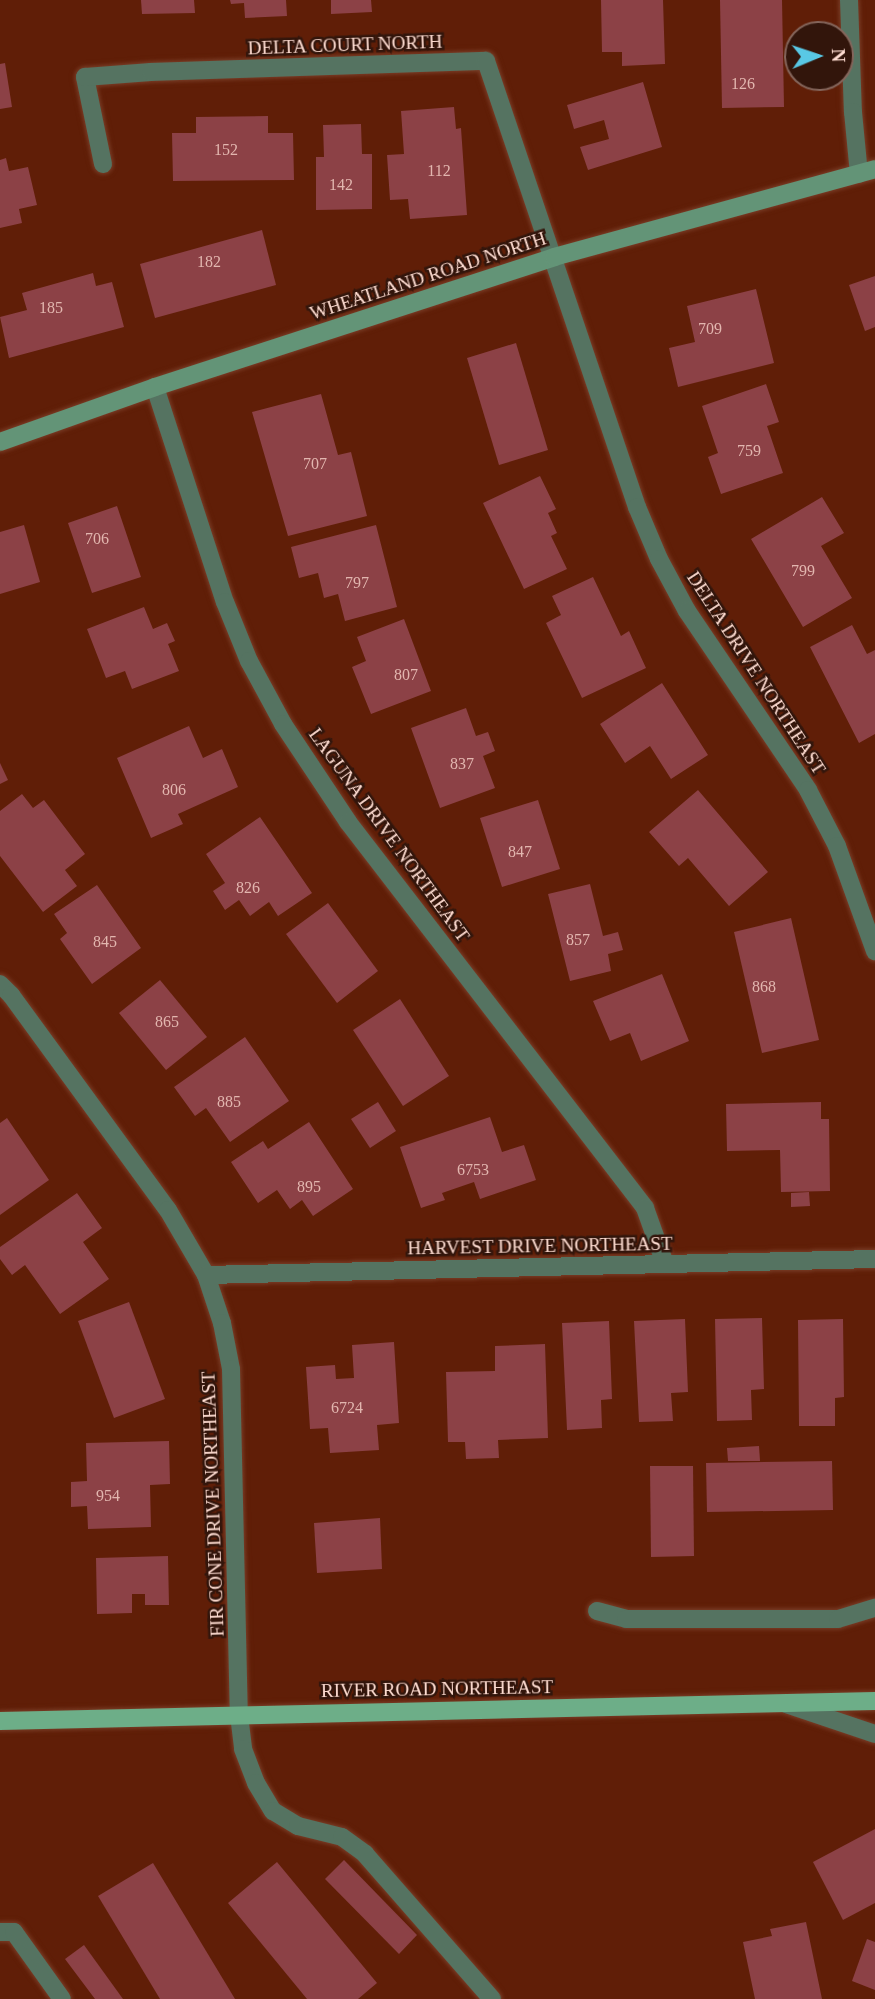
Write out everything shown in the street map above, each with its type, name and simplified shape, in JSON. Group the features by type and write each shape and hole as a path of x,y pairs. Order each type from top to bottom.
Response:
{"main road":[{"name":"WHEATLAND ROAD NORTH","path":"0,442 155,387 554,257 867,171"},
{"name":"RIVER ROAD NORTHEAST","path":"0,1721 875,1701"}],"street":[{"path":"849,0 853,112 867,171"},
{"name":"DELTA COURT NORTH","path":"103,164 85,77 151,72 486,61 554,257"},
{"name":"DELTA DRIVE NORTHEAST","path":"554,257 637,507 659,559 687,611 808,790 837,846 875,951"},
{"name":"LAGUNA DRIVE NORTHEAST","path":"155,387 225,602 249,661 283,724 348,822 646,1208 665,1264"},
{"name":"FIR CONE DRIVE NORTHEAST","path":"0,984 168,1210 206,1275 222,1323 231,1369 239,1715 243,1749 256,1783 273,1811 299,1826 342,1837 365,1854 492,1999"},
{"name":"HARVEST DRIVE NORTHEAST","path":"206,1275 875,1259"},
{"path":"597,1611 625,1619 838,1619 875,1608"},
{"path":"783,1703 875,1734"},
{"path":"0,1933 14,1932 62,1999"}],"building":[{"path":"141,0 194,0 195,13 142,14"},
{"path":"230,0 286,0 287,16 245,18 244,3 231,4"},
{"path":"331,0 371,0 372,12 331,14"},
{"path":"601,0 663,0 665,64 622,66 622,52 602,52"},
{"path":"720,0 782,0 784,107 722,108"},
{"path":"5,63 12,107 0,109 0,64"},
{"path":"643,82 662,147 588,170 580,147 609,139 604,120 574,129 567,105"},
{"path":"454,107 456,129 461,128 467,215 410,219 408,199 390,200 387,155 404,154 401,111"},
{"path":"268,116 268,133 293,133 294,180 173,181 172,133 196,133 196,117"},
{"path":"361,124 362,154 372,154 372,209 316,210 316,157 324,157 323,125"},
{"path":"6,158 9,171 28,167 37,205 19,209 22,223 0,228 0,160"},
{"path":"262,230 276,285 155,318 140,264"},
{"path":"93,273 96,286 112,282 124,327 9,358 0,317 27,310 22,293"},
{"path":"875,276 875,327 865,331 849,285"},
{"path":"756,289 774,363 678,387 669,348 695,342 687,306"},
{"path":"516,343 548,450 499,465 467,358"},
{"path":"766,384 779,422 767,426 783,473 721,494 708,457 718,453 702,406"},
{"path":"321,394 338,455 351,452 367,516 288,536 252,412"},
{"path":"540,476 556,509 548,513 557,533 551,536 567,569 524,589 483,503"},
{"path":"822,497 844,533 821,546 852,598 803,627 751,539"},
{"path":"117,506 141,577 92,593 68,523"},
{"path":"24,525 40,582 0,594 0,532"},
{"path":"376,525 397,607 345,621 338,594 324,598 318,573 299,578 291,547"},
{"path":"593,577 621,636 629,631 646,668 582,698 546,623 561,615 552,596"},
{"path":"144,607 153,629 167,623 175,641 168,644 179,671 132,689 125,671 106,678 87,629"},
{"path":"404,619 431,691 371,714 352,667 366,661 357,637"},
{"path":"852,625 867,654 875,650 875,734 859,743 810,647"},
{"path":"662,683 708,755 671,779 650,746 625,763 600,724"},
{"path":"466,708 476,736 488,732 495,751 483,756 495,788 440,808 411,728"},
{"path":"189,726 203,758 222,749 238,787 178,814 183,824 151,838 117,758"},
{"path":"0,763 8,780 0,784"},
{"path":"698,790 768,872 729,906 688,858 679,866 649,832"},
{"path":"22,794 33,808 44,800 85,854 65,870 77,886 43,912 0,856 0,811"},
{"path":"538,800 560,869 502,887 480,818"},
{"path":"260,817 312,893 278,916 269,902 250,916 239,900 225,910 213,891 225,883 206,854"},
{"path":"590,884 603,936 618,932 623,950 608,954 611,971 570,981 548,894"},
{"path":"97,885 141,948 92,984 60,939 67,933 54,914"},
{"path":"328,903 378,971 337,1003 286,934"},
{"path":"791,918 819,1040 762,1053 734,932"},
{"path":"662,974 689,1041 641,1061 630,1033 610,1041 593,1001"},
{"path":"160,980 207,1037 166,1070 119,1013"},
{"path":"400,999 449,1076 403,1106 353,1030"},
{"path":"245,1037 289,1101 230,1142 206,1108 195,1116 174,1087"},
{"path":"378,1102 396,1131 370,1148 351,1119"},
{"path":"821,1102 821,1119 829,1119 830,1191 781,1192 780,1150 727,1151 726,1104"},
{"path":"490,1117 502,1152 524,1145 536,1180 480,1199 474,1182 442,1193 445,1200 421,1208 400,1147"},
{"path":"7,1118 49,1180 0,1215 0,1123"},
{"path":"309,1122 353,1189 313,1216 302,1200 290,1209 277,1190 258,1203 231,1162 263,1141 268,1149"},
{"path":"809,1192 810,1206 791,1207 791,1193"},
{"path":"77,1193 102,1228 83,1242 109,1279 60,1314 25,1265 12,1275 0,1259 0,1247"},
{"path":"129,1302 165,1399 114,1418 78,1321"},
{"path":"762,1318 764,1389 751,1390 752,1420 717,1421 715,1319"},
{"path":"685,1319 688,1392 671,1393 673,1421 639,1422 634,1321"},
{"path":"843,1319 844,1397 835,1398 835,1426 799,1426 798,1320"},
{"path":"609,1321 612,1399 601,1400 602,1428 567,1430 562,1323"},
{"path":"394,1342 399,1423 377,1425 379,1450 330,1453 328,1428 310,1429 306,1367 335,1365 336,1379 354,1378 352,1345"},
{"path":"545,1344 548,1438 498,1440 499,1458 466,1459 465,1442 448,1442 446,1372 495,1371 495,1346"},
{"path":"169,1441 170,1484 150,1485 151,1527 88,1529 87,1506 71,1507 71,1482 87,1481 86,1443"},
{"path":"759,1446 760,1461 728,1461 727,1448"},
{"path":"832,1461 833,1510 707,1512 706,1463"},
{"path":"650,1466 693,1466 694,1556 651,1557"},
{"path":"380,1518 382,1569 317,1573 314,1523"},
{"path":"168,1556 169,1605 145,1605 145,1594 132,1594 132,1613 97,1614 96,1558"},
{"path":"875,1829 875,1903 843,1920 813,1862"},
{"path":"344,1860 417,1935 399,1954 325,1879"},
{"path":"277,1862 377,1983 358,1999 307,1999 228,1903"},
{"path":"153,1863 235,1999 160,1999 98,1896"},
{"path":"806,1922 822,1999 755,1999 743,1942 772,1936 770,1929"},
{"path":"867,1939 875,1942 875,1990 852,1981"},
{"path":"84,1945 123,1999 95,1999 65,1959"}]}
